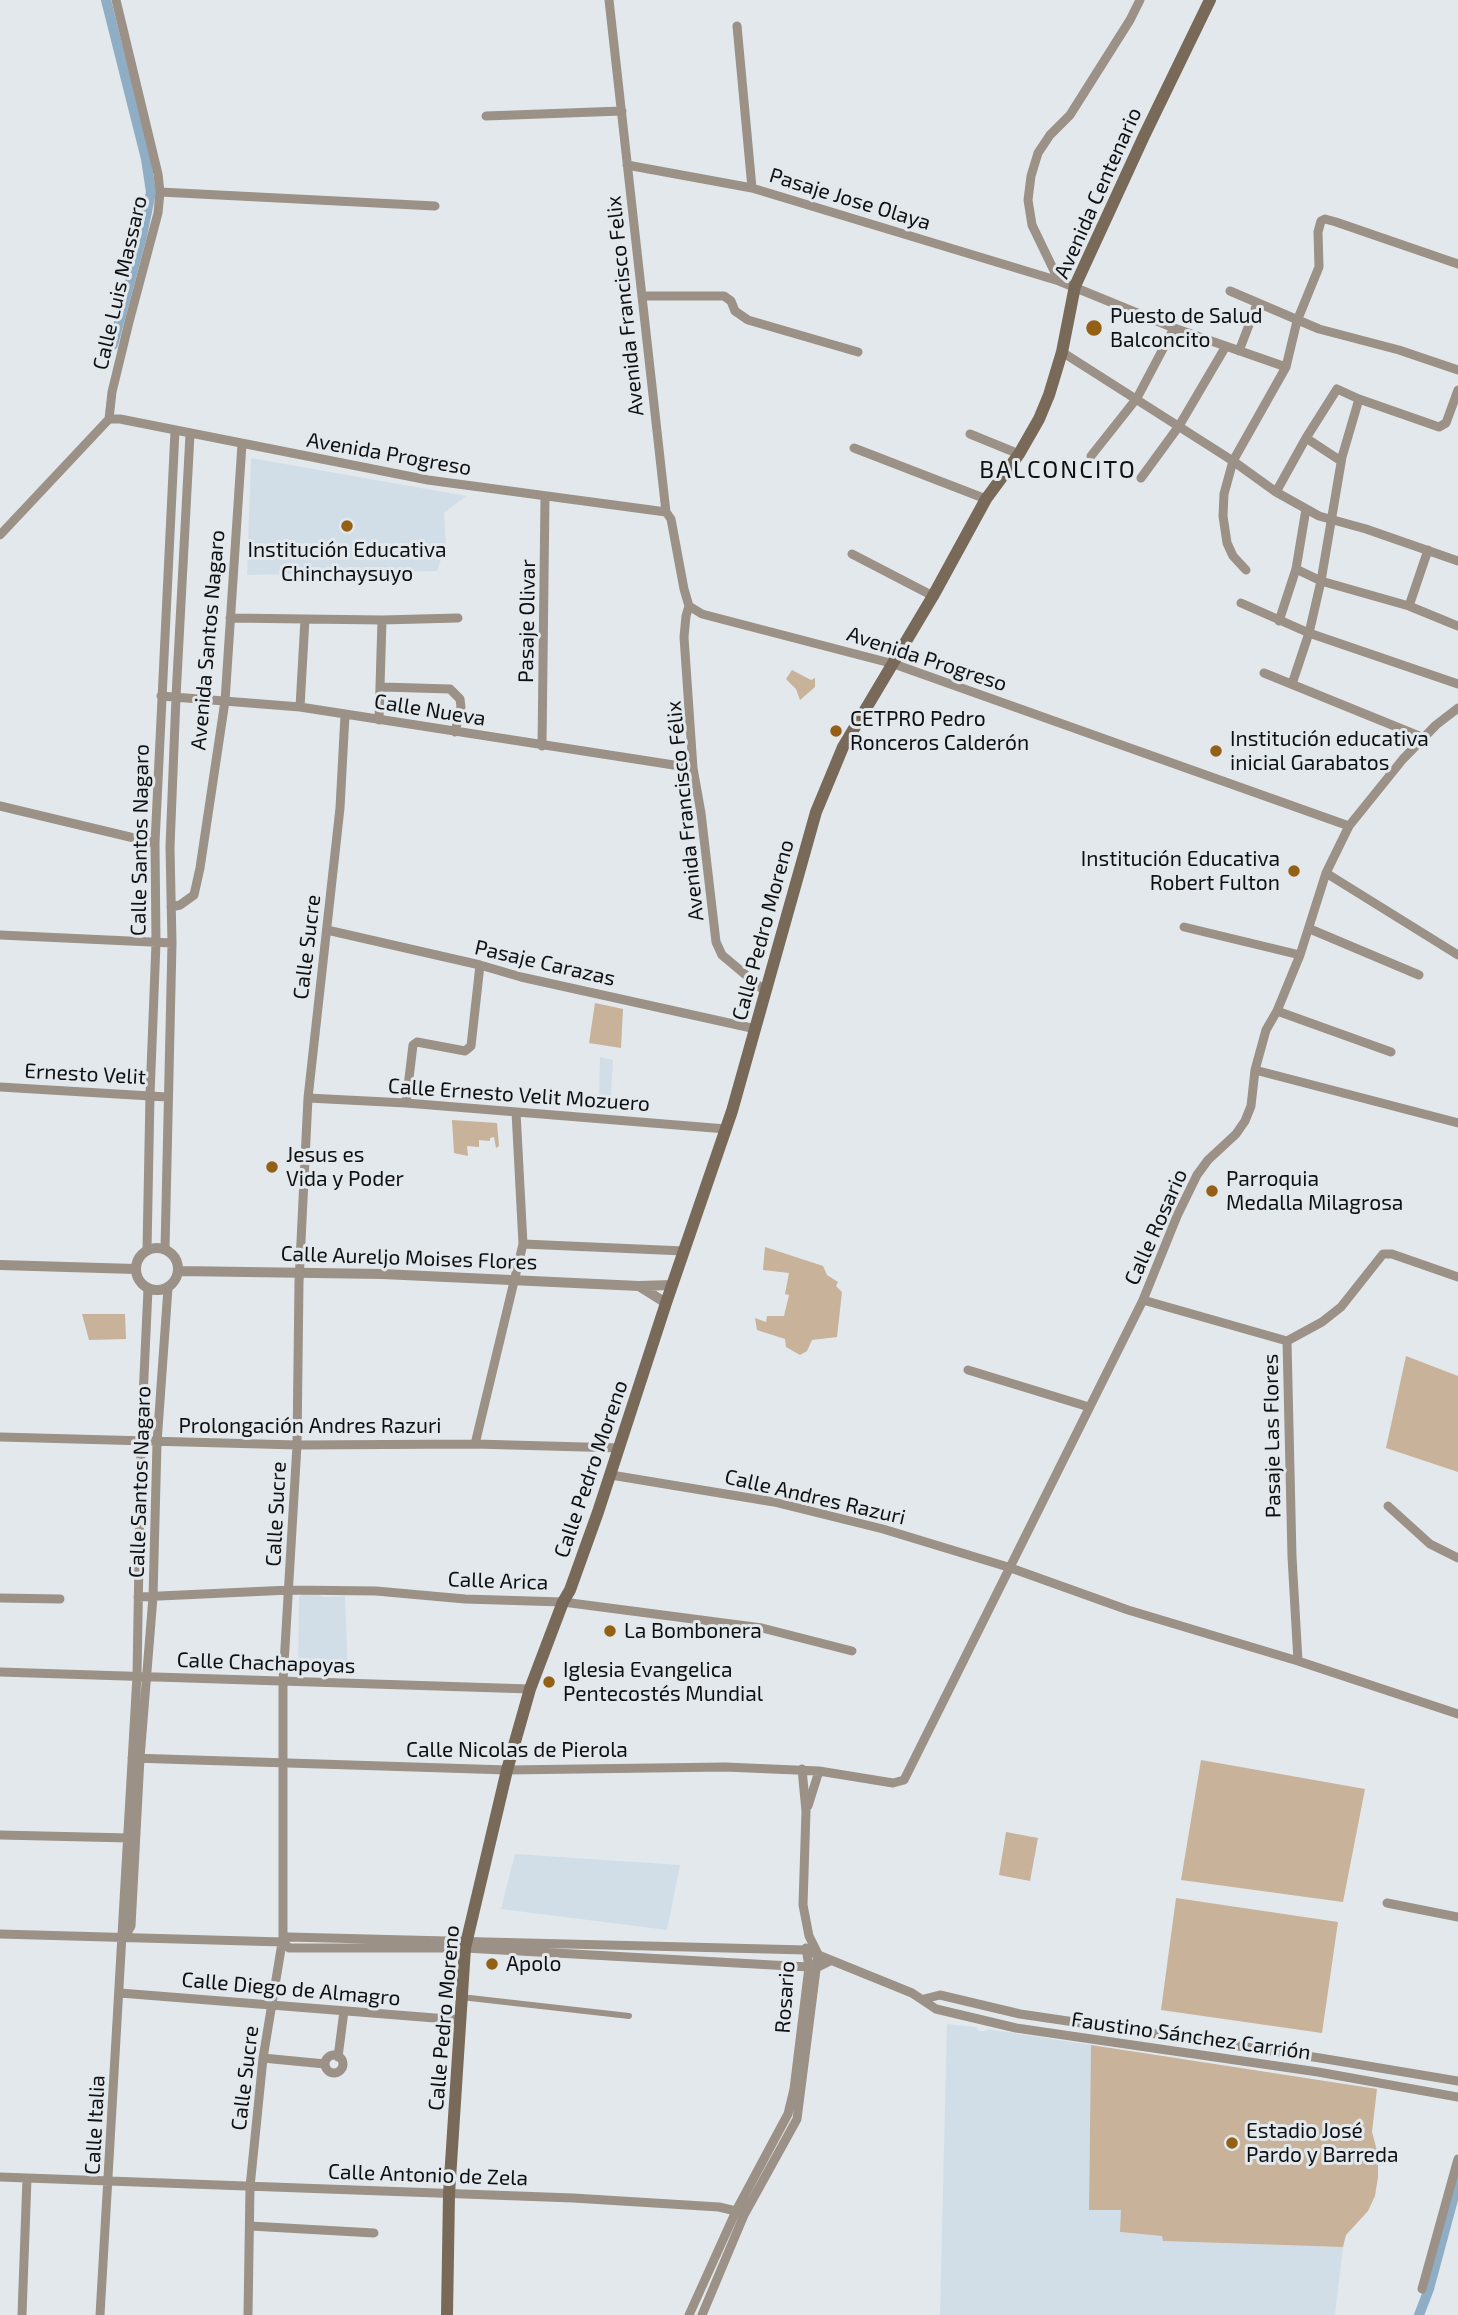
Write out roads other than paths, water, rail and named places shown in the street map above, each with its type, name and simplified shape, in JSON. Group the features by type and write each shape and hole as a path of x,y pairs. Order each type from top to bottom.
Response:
{"main road":[{"name":"Avenida Centenario","path":"894,664 986,499 1039,419 1062,352 1075,286 1210,0"},
{"name":"Calle Pedro Moreno","path":"446,2315 449,2194 466,1944 507,1770 530,1689 570,1590 611,1475 726,1129 816,812 843,747 894,664"}],"street":[{"name":"Calle Luis Massaro","path":"109,419 112,393 158,213 160,192 116,0"},
{"name":"Avenida Francisco Felix","path":"609,0 666,512 670,519 689,606"},
{"path":"1059,281 1032,225 1028,200 1031,176 1038,153 1050,135 1070,115 1140,0"},
{"path":"737,26 752,188"},
{"path":"486,116 622,111"},
{"name":"Pasaje Jose Olaya","path":"627,165 752,188 1059,281 1174,328 1286,367"},
{"path":"160,192 435,206"},
{"path":"1246,570 1233,556 1227,543 1223,516 1224,494 1233,461 1286,367 1297,321 1319,268 1318,225 1325,219 1336,222 1458,264"},
{"path":"1230,291 1319,329 1399,349 1458,370"},
{"path":"642,296 724,296 731,301 735,311 748,320 858,352"},
{"path":"1239,351 1257,304"},
{"path":"1091,456 1137,398 1174,328"},
{"path":"1141,478 1179,426 1226,346"},
{"path":"1062,352 1306,509 1331,521 1366,529 1458,561"},
{"path":"1276,492 1306,438 1338,389 1439,427 1446,423 1458,390"},
{"path":"1292,684 1309,634 1341,461 1359,399"},
{"path":"0,536 109,419"},
{"name":"Avenida Progreso","path":"109,419 428,480 666,512"},
{"name":"Calle Santos Nagaro","path":"148,1250 156,943 155,843 175,431"},
{"name":"Calle Santos Nagaro","path":"165,1249 172,943 170,847 190,434"},
{"path":"970,434 1018,454"},
{"path":"1306,438 1341,461"},
{"name":"Avenida Santos Nagaro","path":"171,907 180,905 194,895 225,701 242,444"},
{"path":"854,449 986,499"},
{"name":"Pasaje Olivar","path":"542,746 545,497"},
{"path":"1279,621 1296,569 1306,509"},
{"path":"1409,607 1428,550"},
{"path":"852,554 933,596"},
{"path":"1296,569 1458,626"},
{"path":"1241,603 1309,634 1458,684"},
{"name":"Avenida Progreso","path":"689,606 702,614 894,664 1349,826"},
{"name":"Avenida Francisco Félix","path":"689,606 685,616 684,637 693,768 716,942 722,955 766,992"},
{"path":"230,618 458,618"},
{"path":"300,707 305,619"},
{"path":"379,720 382,620"},
{"path":"1264,673 1424,738"},
{"path":"382,687 450,689 460,699 461,707 455,732"},
{"name":"Calle Nueva","path":"161,696 300,707 693,768"},
{"name":"Calle Rosario","path":"901,1783 907,1777 1008,1567 1143,1300 1177,1216 1197,1175 1245,1121 1251,1106 1255,1070 1266,1030 1310,929 1326,873 1349,826 1403,759 1458,708"},
{"name":"Calle Sucre","path":"248,2315 250,2187 263,2058 283,1942 283,1681 297,1445 300,1274 308,1098 340,808 345,715"},
{"path":"0,806 155,843"},
{"path":"1326,873 1458,955"},
{"path":"1184,927 1300,955"},
{"path":"1310,929 1419,975"},
{"name":"Pasaje Carazas","path":"327,930 521,977 756,1029"},
{"path":"0,935 172,943"},
{"path":"406,1103 413,1045 417,1042 465,1051 471,1046 480,965"},
{"path":"1277,1010 1391,1052"},
{"path":"1255,1070 1458,1123"},
{"name":"Ernesto Velit","path":"0,1087 167,1097"},
{"name":"Calle Ernesto Velit Mozuero","path":"308,1098 406,1103 726,1129"},
{"path":"475,1444 523,1244 516,1112"},
{"path":"523,1244 684,1251"},
{"path":"165,1249 174,1256 179,1271 176,1279 168,1288 155,1291 148,1289 138,1279 135,1269 138,1259 148,1250 165,1249"},
{"name":"Pasaje Las Flores","path":"1298,1661 1292,1557 1287,1341 1322,1322 1341,1307 1383,1254 1392,1254 1458,1277"},
{"path":"0,1265 135,1269"},
{"name":"Calle Aureljo Moises Flores","path":"179,1271 382,1274 639,1286 672,1285"},
{"path":"639,1286 666,1303"},
{"name":"Calle Santos Nagaro","path":"147,1677 153,1597 157,1443 168,1288"},
{"name":"Calle Santos Nagaro","path":"137,1676 141,1442 148,1289"},
{"path":"1143,1300 1287,1341"},
{"path":"968,1370 1089,1408"},
{"name":"Prolongación Andres Razuri","path":"0,1437 157,1443 475,1444 620,1448"},
{"name":"Calle Andres Razuri","path":"611,1475 774,1502 883,1529 1008,1567 1128,1610 1298,1661 1458,1714"},
{"path":"1388,1506 1430,1544 1458,1558"},
{"name":"Calle Arica","path":"138,1597 290,1590 376,1591 465,1599 563,1602 762,1628 852,1651"},
{"path":"0,1598 60,1600"},
{"name":"Calle Chachapoyas","path":"0,1672 530,1689"},
{"name":"Calle Italia","path":"100,2315 132,1838 137,1676"},
{"name":"Calle Italia","path":"136,1758 147,1677"},
{"name":"Calle Nicolas de Pierola","path":"136,1758 507,1770 725,1767 802,1769 901,1783"},
{"path":"802,1769 806,1811 803,1905 809,1936"},
{"path":"806,1811 819,1771"},
{"path":"0,1835 132,1838"},
{"path":"1387,1903 1458,1917"},
{"path":"0,1934 283,1942 289,1948 466,1944 814,1967 830,1961"},
{"name":"Rosario","path":"809,1936 806,1950 814,1967"},
{"name":"Rosario","path":"688,2315 788,2114 818,1954 809,1936"},
{"name":"Faustino Sánchez Carrión","path":"466,1944 806,1950 924,1999 936,2009 1016,2028 1318,2072 1458,2097"},
{"name":"Calle Diego de Almagro","path":"120,1993 460,2020"},
{"name":"Faustino Sánchez Carrión","path":"924,1999 940,1996 1020,2014 1458,2081"},
{"path":"461,1997 629,2016"},
{"path":"263,2058 326,2064 333,2073 340,2070 343,2063 338,2057 344,2011"},
{"path":"1162,2049 1164,2035"},
{"path":"1318,2072 1320,2058"},
{"path":"1422,2289 1458,2159"},
{"name":"Calle Antonio de Zela","path":"0,2177 573,2198 719,2207 740,2213"},
{"path":"22,2315 27,2178"},
{"name":"Rosario","path":"702,2315 740,2213"},
{"path":"250,2226 374,2233"}],"waterway":[{"path":"106,0 146,159 151,192 113,345"},
{"path":"1419,2315 1429,2289 1458,2181"}],"place":[{"name":"Puesto de Salud Balconcito","path":"1094,328"},
{"name":"Institución Educativa Chinchaysuyo","path":"347,526"},
{"name":"CETPRO Pedro Ronceros Calderón","path":"836,731"},
{"name":"Institución educativa inicial Garabatos","path":"1216,751"},
{"name":"Institución Educativa Robert Fulton","path":"1294,871"},
{"name":"Jesus es Vida y Poder","path":"272,1167"},
{"name":"Parroquia Medalla Milagrosa","path":"1212,1191"},
{"name":"La Bombonera","path":"610,1631"},
{"name":"Iglesia Evangelica Pentecostés Mundial","path":"549,1682"},
{"name":"Apolo","path":"492,1964"},
{"name":"Estadio José Pardo y Barreda","path":"1232,2143"}],"district":[{"name":"BALCONCITO","path":"1058,470"}]}
